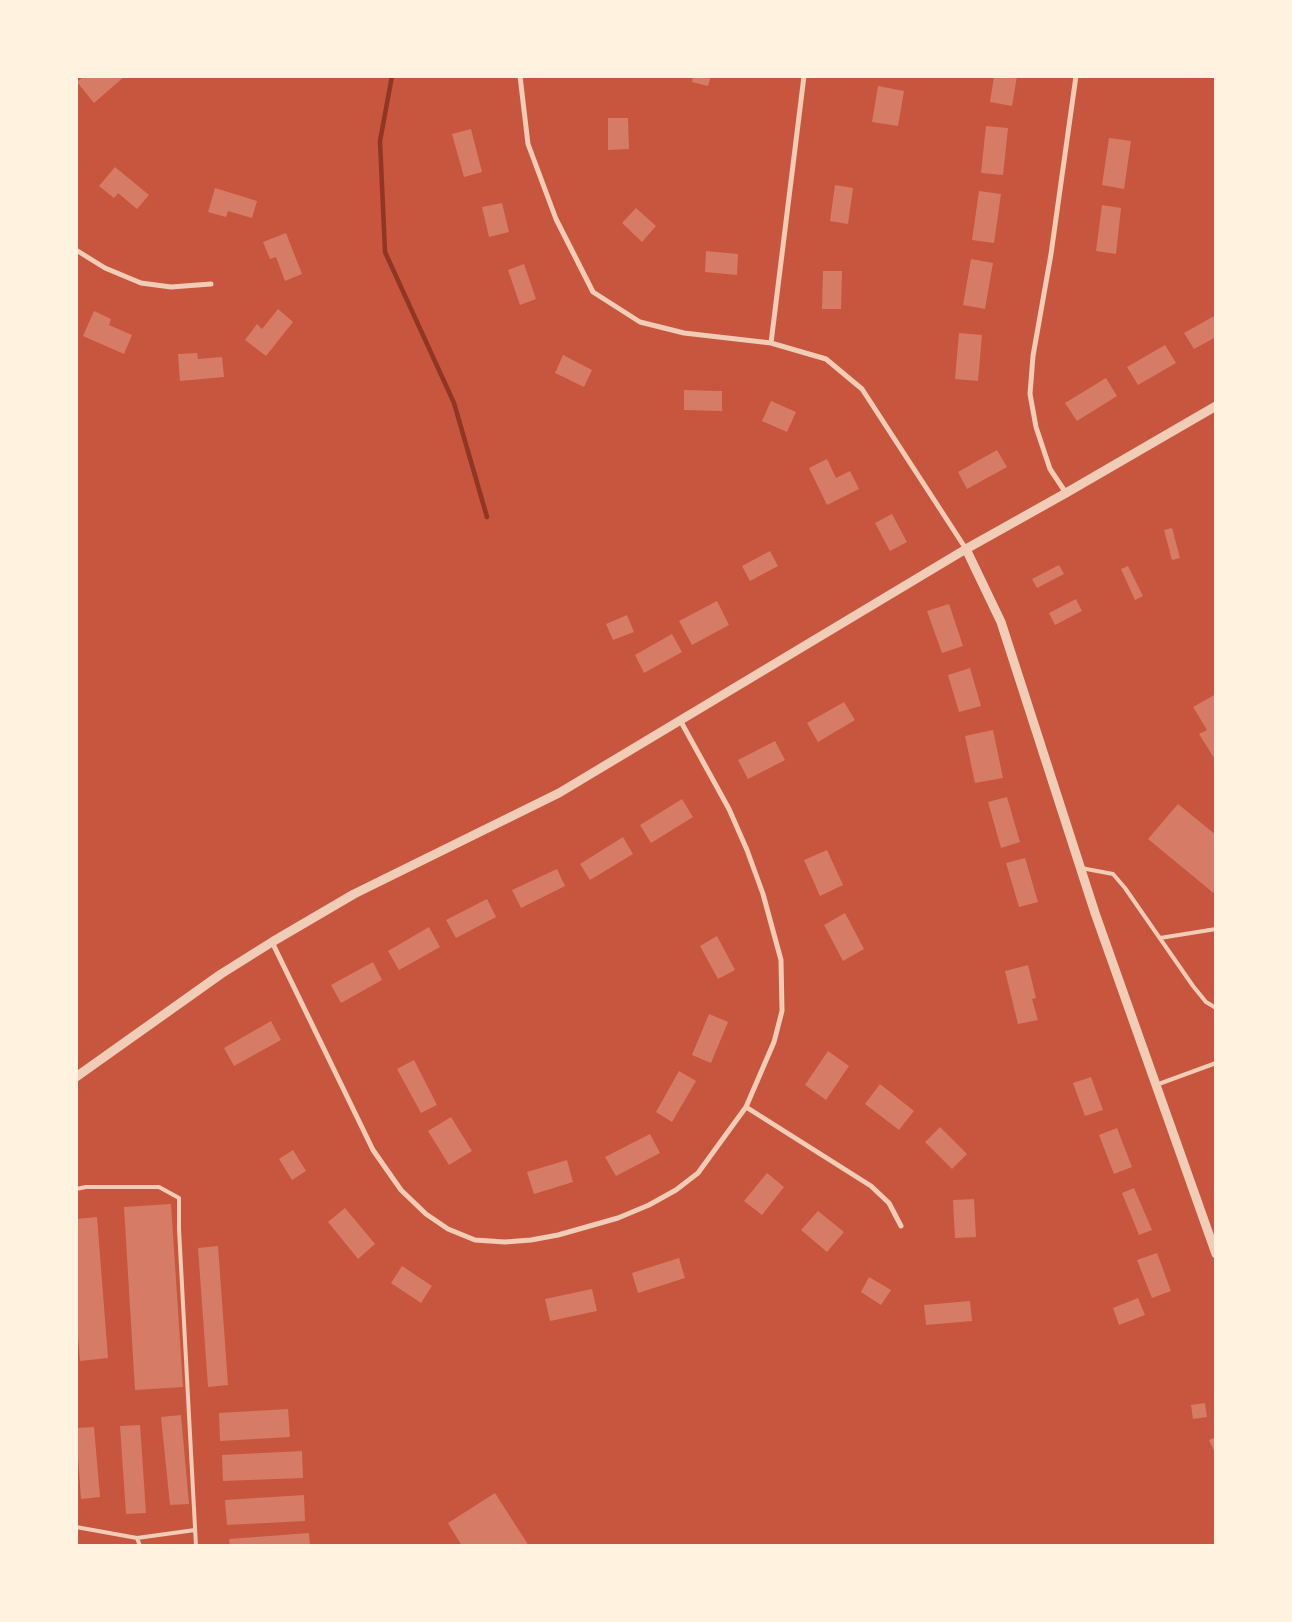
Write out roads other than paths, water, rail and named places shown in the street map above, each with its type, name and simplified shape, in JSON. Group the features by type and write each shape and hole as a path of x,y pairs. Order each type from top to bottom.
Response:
{"street":[{"path":"520,76 528,144 556,219 593,292 640,322 684,333 771,343 826,359 862,389 966,549 1001,622 1081,868 1216,1254"},
{"path":"771,343 804,76"},
{"path":"1066,493 1050,469 1036,427 1030,394 1076,76"},
{"path":"76,250 105,268 141,283 171,287 211,284"},
{"path":"76,1077 222,974 272,942 354,894 559,794 966,549 1216,406"},
{"path":"272,942 373,1150 401,1190 426,1214 448,1229 475,1240 505,1242 558,1235 618,1218 649,1205 676,1190 698,1172 746,1107 774,1042 782,1011 780,960 763,894 729,808 680,720"},
{"path":"746,1107 871,1186 890,1203 901,1226"}],"lane":[{"path":"1081,868 1113,874 1125,888 1193,986 1206,1002 1216,1008"},
{"path":"1160,938 1216,929"},
{"path":"1156,1085 1216,1063"},
{"path":"76,1189 86,1187 159,1187 179,1198 179,1229 196,1546"},
{"path":"76,1527 137,1538 195,1530"},
{"path":"137,1538 140,1546"}],"waterway":[{"path":"392,76 380,141 385,252 454,403 487,517"}]}
